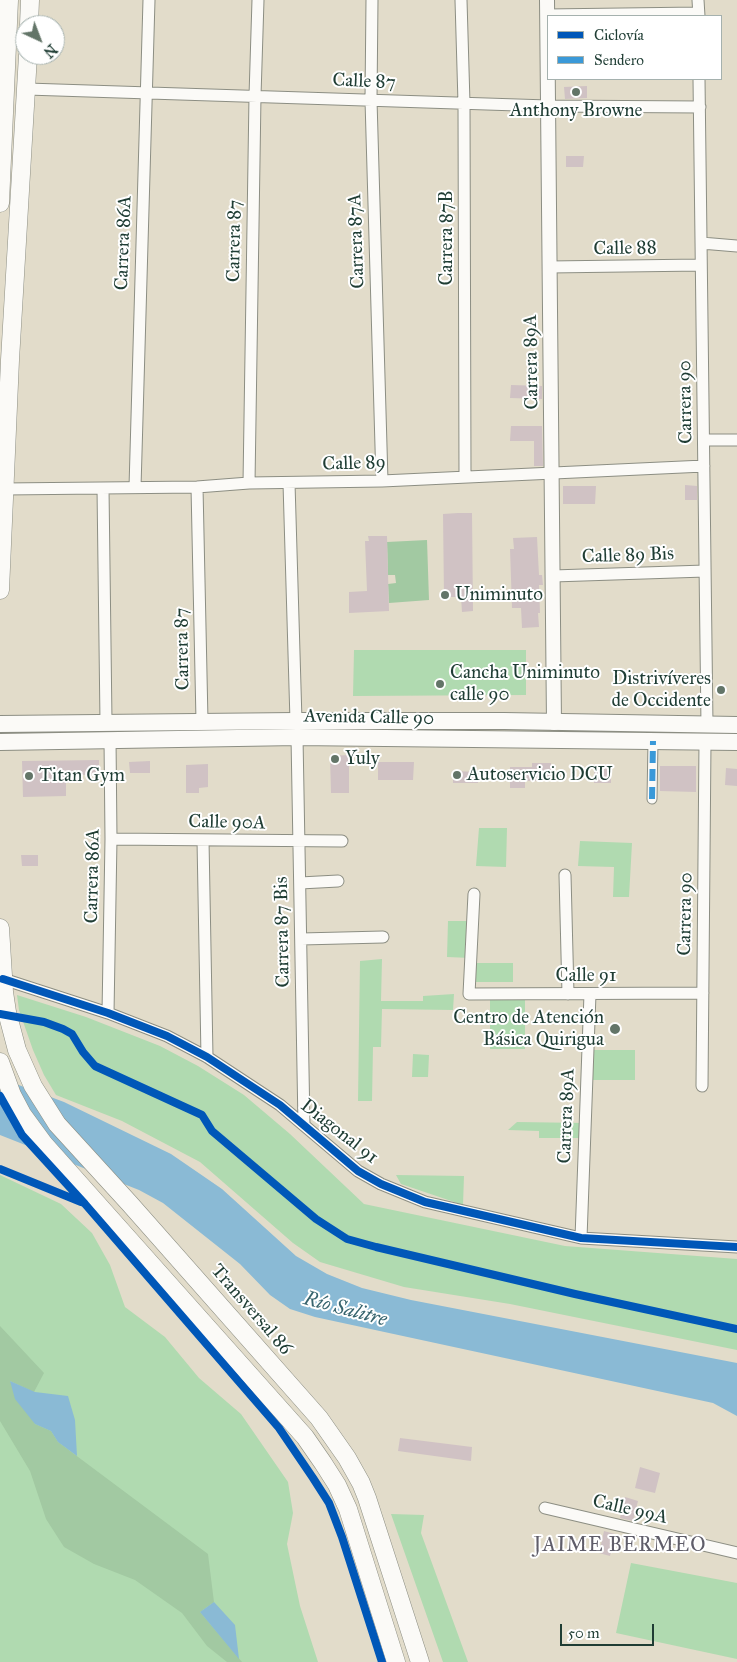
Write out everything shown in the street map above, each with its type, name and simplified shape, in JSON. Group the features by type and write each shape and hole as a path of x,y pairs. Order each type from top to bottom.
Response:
{"main road":[{"path":"0,203 9,0"},
{"path":"29,15 30,0"},
{"path":"0,590 10,360 28,65"},
{"name":"Avenida Calle 90","path":"0,724 202,721 296,729 737,742"},
{"name":"Avenida Calle 90","path":"0,742 110,739 296,729 554,723 737,726"},
{"name":"Transversal 86","path":"0,928 7,1012 17,1050 40,1099 57,1124 196,1278 333,1436 354,1469 370,1506 420,1662"},
{"path":"0,1062 22,1114 44,1144 305,1437 337,1485 348,1509 396,1662"}],"street":[{"name":"Carrera 86A","path":"135,487 149,0"},
{"name":"Carrera 87","path":"249,483 258,0"},
{"name":"Carrera 87A","path":"372,0 371,100 382,481"},
{"name":"Carrera 87B","path":"462,0 466,477"},
{"name":"Carrera 89A","path":"546,0 547,15"},
{"path":"547,15 698,15 698,0"},
{"name":"Carrera 89A","path":"548,80 554,723"},
{"name":"Carrera 90","path":"699,80 707,725"},
{"name":"Calle 87","path":"27,89 548,106 700,107"},
{"path":"701,243 737,246"},
{"name":"Calle 88","path":"549,267 702,265"},
{"path":"704,440 737,440"},
{"name":"Calle 89","path":"4,489 196,487 249,483 289,484 382,481 704,466"},
{"name":"Carrera 87 Bis","path":"289,484 300,883 304,1125"},
{"name":"Carrera 87","path":"196,487 202,721"},
{"path":"103,488 106,722"},
{"name":"Calle 89 Bis","path":"553,576 705,571"},
{"name":"Carrera 86A","path":"108,1012 111,839 110,739"},
{"path":"652,799 653,741"},
{"name":"Carrera 90","path":"702,1086 705,742"},
{"name":"Calle 90A","path":"111,839 342,842"},
{"path":"203,840 207,1057"},
{"path":"565,875 568,994"},
{"path":"300,883 338,881"},
{"name":"Calle 91","path":"474,894 469,994 703,994"},
{"path":"301,939 383,937"},
{"name":"Diagonal 91","path":"3,979 108,1012 167,1036 207,1057 254,1087 358,1170 381,1184 426,1202 581,1238 737,1247"},
{"name":"Carrera 89A","path":"581,1238 590,994"},
{"name":"Calle 99A","path":"545,1508 737,1553"}],"green space":[{"path":"427,540 429,600 389,603 388,584 396,583 395,575 388,575 387,542"},
{"name":"Cancha Uniminuto calle 90","path":"354,650 526,650 526,695 353,696"},
{"path":"479,828 507,828 506,867 476,866"},
{"path":"580,841 632,843 629,897 613,897 614,867 578,866"},
{"path":"448,921 472,921 471,958 447,957"},
{"path":"382,959 381,1001 423,1001 423,996 454,994 453,1010 382,1009 381,1047 373,1047 372,1101 358,1101 360,961"},
{"path":"476,963 513,963 513,982 475,982"},
{"path":"17,995 86,1017 160,1046 198,1066 244,1095 290,1134 364,1204 565,1246 737,1259 737,1350 510,1304 404,1287 320,1262 293,1243 200,1162 122,1121 56,1095 44,1075 33,1050 19,1010"},
{"path":"490,1000 525,1000 525,1049 490,1049"},
{"path":"591,1050 635,1050 635,1080 590,1080"},
{"path":"413,1054 429,1055 428,1077 412,1077"},
{"path":"517,1122 585,1123 585,1138 539,1138 539,1131 508,1130"},
{"path":"0,1175 61,1204 92,1233 110,1265 125,1307 165,1337 199,1378 241,1414 288,1482 293,1513 287,1544 300,1606 318,1662 0,1662"},
{"path":"396,1175 464,1176 463,1205 401,1184"},
{"path":"0,1326 44,1373 34,1392 10,1381 35,1424 51,1431 58,1442 208,1554 214,1602 200,1612 242,1662 227,1662 207,1646 182,1613 135,1580 94,1564 64,1547 46,1519 30,1471 0,1421"},
{"path":"391,1514 424,1515 421,1533 468,1662 443,1662"},
{"path":"631,1563 737,1583 737,1659 616,1633"}],"water":[{"name":"Río Salitre","path":"0,1078 64,1102 171,1154 222,1189 296,1256 327,1274 362,1288 411,1300 737,1363 737,1416 713,1403 315,1317 290,1309 270,1295 240,1264 163,1203 139,1190 0,1135"},
{"path":"10,1381 35,1392 68,1396 75,1420 77,1456 58,1442 51,1431 35,1424 15,1399"},
{"path":"214,1602 235,1625 239,1659 200,1612"}],"building":[{"name":"Anthony Browne","path":"587,86 587,98 565,99 564,87"},
{"path":"566,156 584,156 583,167 566,167"},
{"path":"511,385 542,386 542,399 510,398"},
{"path":"511,426 542,426 543,466 534,466 534,441 510,441"},
{"path":"685,485 697,486 697,500 685,500"},
{"path":"563,486 596,486 595,504 563,504"},
{"path":"472,513 473,611 462,612 461,597 444,597 443,514"},
{"path":"368,536 387,536 389,611 349,613 349,592 367,591 365,541 369,541"},
{"path":"537,537 539,575 542,575 543,585 539,585 539,627 522,628 521,608 512,608 510,549 514,549 513,538"},
{"path":"349,755 349,793 331,793 330,756"},
{"path":"99,760 99,774 82,775 81,783 66,783 66,796 23,797 22,761"},
{"path":"150,761 150,773 130,773 129,762"},
{"path":"378,762 414,762 413,780 378,780"},
{"path":"532,763 551,763 551,781 525,781 525,788 510,788 510,767 532,767"},
{"path":"208,764 208,787 199,788 199,793 186,793 186,765"},
{"path":"594,766 611,766 611,783 594,783"},
{"path":"660,766 696,766 696,792 660,791"},
{"path":"726,768 737,769 737,786 725,785"},
{"path":"453,771 478,772 478,783 453,783"},
{"path":"21,855 38,855 38,866 22,866"},
{"path":"400,1438 472,1447 471,1461 398,1451"},
{"path":"640,1467 660,1473 655,1493 635,1488"},
{"path":"625,1497 638,1501 633,1521 620,1518"},
{"path":"604,1531 615,1534 610,1556 599,1553"}],"marked path":[{"path":"652,799 653,741"}],"cycle path":[{"path":"3,979 108,1013 167,1036 207,1057 280,1105 358,1171 381,1184 425,1202 581,1238 737,1247"},
{"path":"0,1014 44,1022 63,1029 72,1034 83,1052 95,1066 202,1115 212,1131 316,1219 347,1239 575,1294 737,1329"},
{"path":"0,1096 22,1135 85,1204 279,1428 313,1478 329,1503 342,1537 382,1662"},
{"path":"0,1169 81,1202"}],"place":[{"name":"Anthony Browne","path":"576,92"},
{"name":"Uniminuto","path":"445,595"},
{"name":"Cancha Uniminuto calle 90","path":"440,684"},
{"name":"Distrivíveres de Occidente","path":"721,690"},
{"name":"Yuly","path":"335,759"},
{"name":"Autoservicio DCU","path":"457,775"},
{"name":"Titan Gym","path":"29,776"},
{"name":"Centro de Atención Básica Quirigua","path":"615,1029"}],"district":[{"name":"JAIME BERMEO","path":"620,1546"}]}
